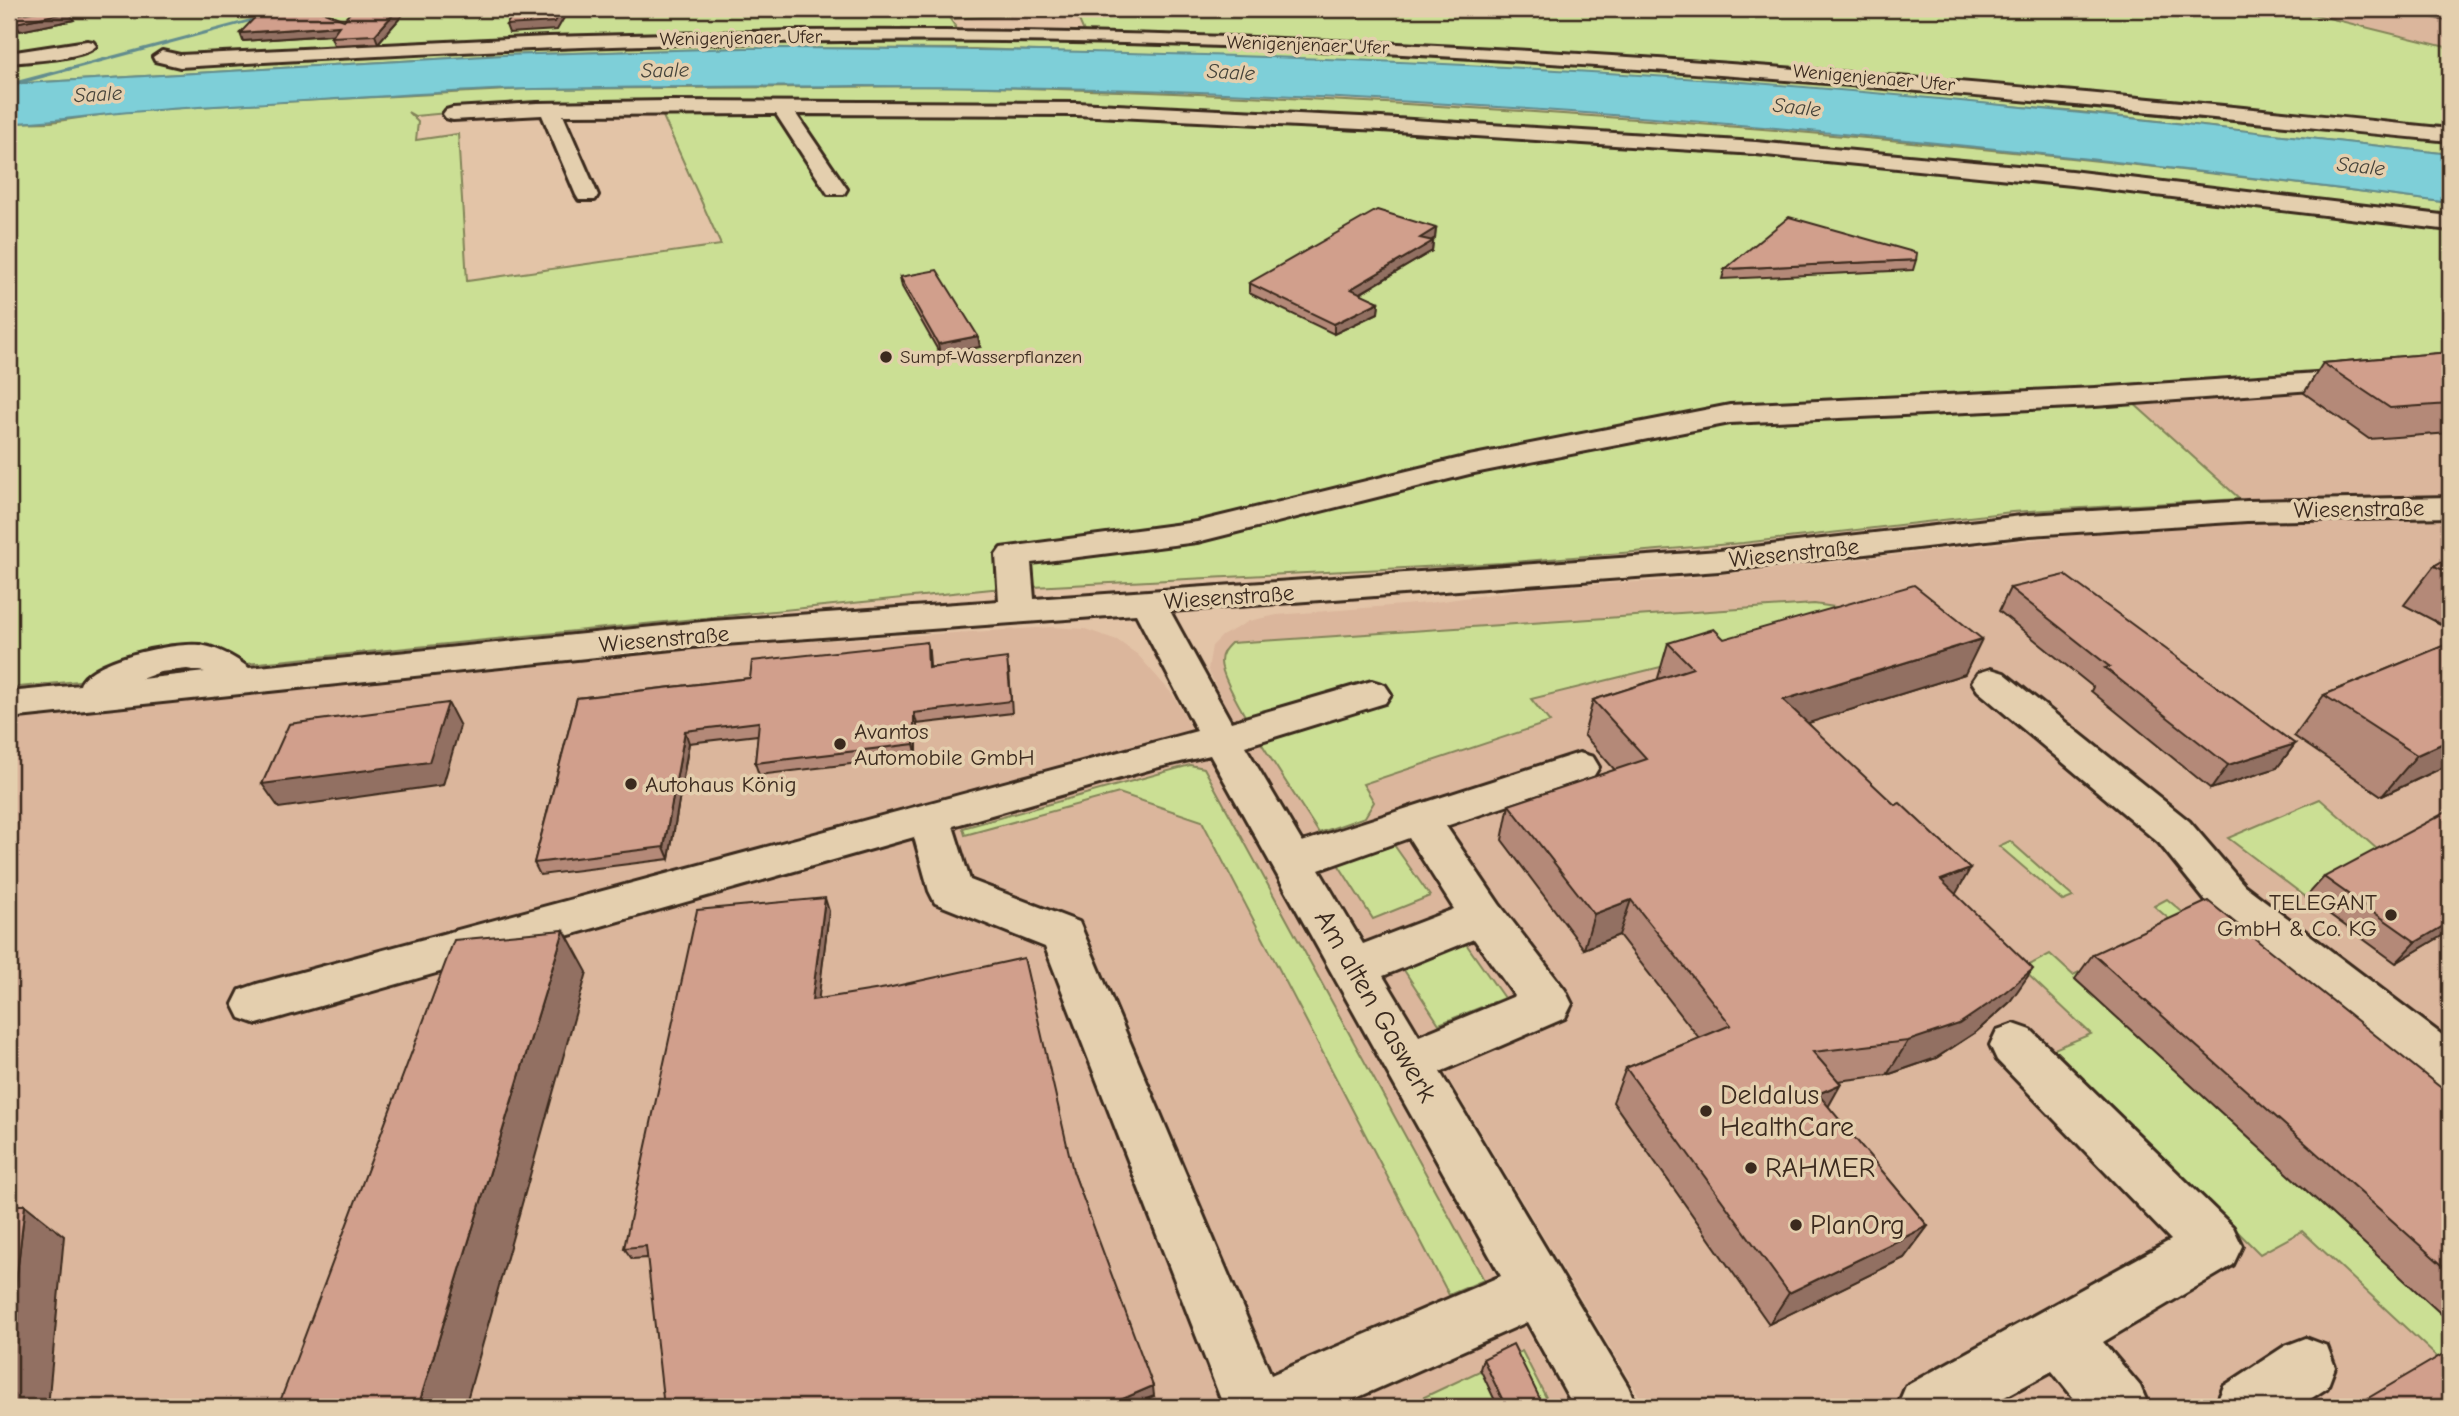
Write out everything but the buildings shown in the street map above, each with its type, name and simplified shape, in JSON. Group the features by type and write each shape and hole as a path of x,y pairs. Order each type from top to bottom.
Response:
{"street":[{"name":"Wenigenjenaer Ufer","path":"162,57 180,61 461,45 610,40 958,37 1159,39 1481,52 1784,71 2120,100 2450,135"},
{"path":"9,58 87,46"},
{"path":"550,109 587,195"},
{"path":"453,114 550,109 1076,109 1381,124 1756,148 2071,178 2450,223"},
{"path":"783,109 836,189"},
{"path":"1017,612 1013,555 1197,532 1469,465 1730,414 2095,397 2450,372"},
{"name":"Wiesenstraße","path":"9,705 72,698 115,675 181,656 213,661 242,681 712,634 1719,561 2030,524 2142,516 2450,507"},
{"name":"Am alten Gaswerk","path":"1148,603 1221,738 1607,1407"},
{"path":"1991,682 2174,832 2228,897 2450,1070"},
{"path":"257,1004 1372,694"},
{"path":"1292,862 1579,767"},
{"path":"929,817 951,891 1063,934 1254,1407"},
{"path":"1409,1063 1548,1004 1483,917 1419,819"},
{"path":"1354,967 1483,917"},
{"path":"1927,1407 2060,1335 2214,1246 2014,1045"},
{"path":"1268,1407 1537,1289"},
{"path":"2060,1335 2119,1407"},
{"path":"2245,1407 2306,1367"}],"shaded area":[{"path":"2292,9 2450,9 2450,48 2396,34"},
{"path":"2450,379 2450,495 2240,499 2131,400"},
{"path":"2450,520 2450,1407 1646,1407 1233,721 1208,670 1212,646 1222,636 1249,621 1277,615 1428,603 1535,588 1673,580 2129,529 2252,523"},
{"path":"1053,627 1085,629 1117,640 1138,655 1173,695 1570,1407 9,1407 9,719 706,648"}],"green space":[{"path":"9,9 2292,9 2450,48 2450,133 1960,83 1716,64 1398,47 1160,38 1121,32 1085,34 1075,11 950,19 957,29 956,35 963,30 976,35 1068,35 1066,39 1413,50 1932,85 2450,137 2450,154 2079,112 1740,82 1431,64 975,49 745,48 504,55 9,84"},
{"path":"947,86 1136,91 1512,110 2076,158 2450,203 2450,379 2131,401 2240,499 2012,512 1743,543 1502,563 992,589 9,688 9,123 51,122 120,112 528,89","holes":["565,102 794,104 661,112 721,245 467,281 458,134 416,140 418,122 408,112 415,116"]},
{"path":"1814,604 1842,608 1693,659 1531,699 1550,722 1363,784 1374,802 1365,817 1319,833 1247,720 1224,676 1221,662 1224,651 1231,643"},
{"path":"1190,765 1204,768 1484,1280 1449,1295 1202,821 1119,793 965,835 963,828"},
{"path":"2320,799 2385,856 2306,897 2228,838"},
{"path":"2010,841 2073,897 2063,901 1999,846"},
{"path":"1394,845 1430,896 1373,919 1338,864"},
{"path":"2167,899 2208,934 2075,979 2450,1322 2450,1369 2302,1231 2260,1254 2054,1049 2091,1034 2022,969 2050,954 2073,975 2177,926 2154,906"},
{"path":"1464,941 1504,998 1439,1024 1402,967"},
{"path":"1522,1351 1551,1407 1403,1407"}],"water":[{"name":"Saale","path":"745,48 1119,53 1492,66 1919,97 2450,154 2450,203 2124,163 1796,130 1468,105 1139,90 838,86 499,90 196,107 9,123 9,84 504,55"}],"waterway":[{"path":"9,85 295,9"}],"place":[{"name":"Sumpf-Wasserpflanzen","path":"886,357"},
{"name":"Avantos Automobile GmbH","path":"840,744"},
{"name":"Autohaus König","path":"631,784"},
{"name":"TELEGANT GmbH & Co. KG","path":"2391,915"},
{"name":"Deldalus HealthCare","path":"1706,1111"},
{"name":"RAHMER","path":"1751,1168"},
{"name":"PlanOrg","path":"1796,1225"}]}
